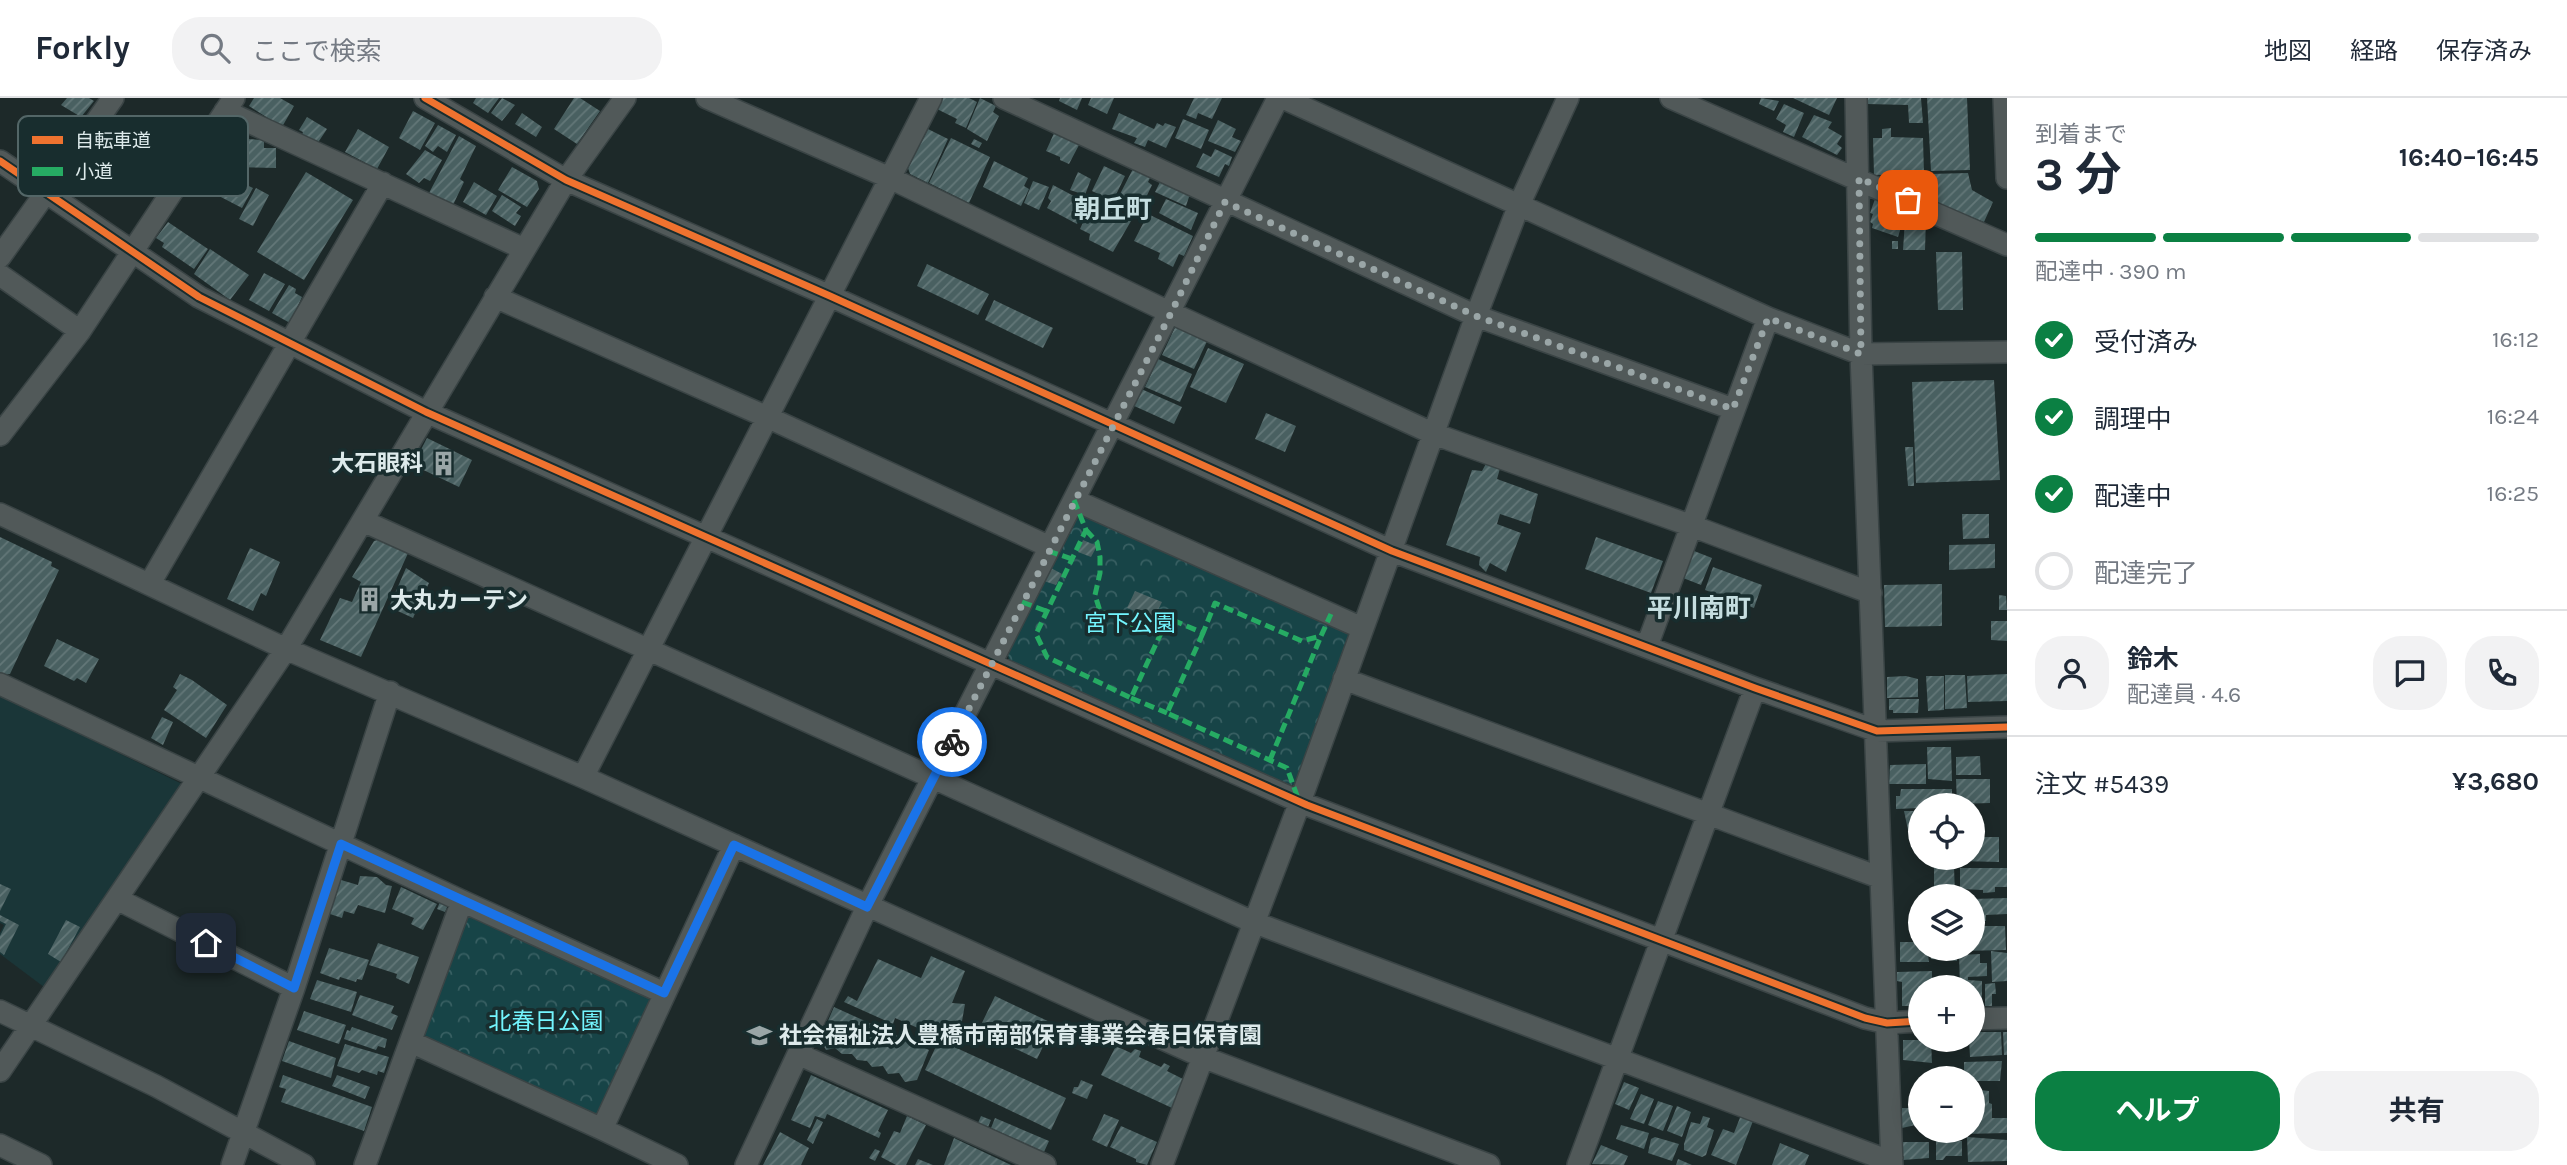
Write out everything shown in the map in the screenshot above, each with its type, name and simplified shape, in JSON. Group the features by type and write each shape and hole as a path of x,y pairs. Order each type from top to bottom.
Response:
{"street":[{"path":"0,1071 286,649 566,180 625,98"},
{"path":"707,98 890,177 1171,313 1434,434 1871,593"},
{"path":"583,777 931,98"},
{"path":"1004,98 1476,316 1733,409"},
{"path":"746,1165 867,907 1280,98 1768,318 1861,354 2007,352"},
{"path":"1162,1165 1205,1058 1253,922 1300,802 1476,316 1519,205 1568,98"},
{"path":"1671,98 2007,245"},
{"path":"363,521 1253,922 1892,1162 1861,354 1856,98"},
{"path":"2004,98 2007,178"},
{"path":"97,116 109,99"},
{"path":"428,99 566,180 830,296 1392,551 1755,688 1877,731 2007,727"},
{"path":"230,104 383,183 524,249"},
{"path":"0,161 18,173"},
{"path":"150,583 383,183"},
{"path":"0,257 43,196"},
{"path":"53,196 199,298 290,345 426,412 990,665 1300,802 1864,1018 1887,1023 1908,1022"},
{"path":"4,422 80,331 169,196"},
{"path":"0,275 80,331"},
{"path":"495,297 767,417 1050,547"},
{"path":"1647,646 1768,318"},
{"path":"1074,500 1362,628"},
{"path":"0,514 286,649 583,777 1205,1058 1489,1165"},
{"path":"1344,679 1881,878"},
{"path":"0,684 664,993"},
{"path":"1578,1165 1755,688"},
{"path":"232,1165 246,1132 390,692"},
{"path":"602,1129 734,845"},
{"path":"117,899 294,988"},
{"path":"365,1165 462,901"},
{"path":"0,1011 246,1132 304,1165"},
{"path":"1985,1019 2007,1018"},
{"path":"411,1042 677,1165"},
{"path":"798,1054 1045,1165"},
{"path":"0,1144 41,1165"}],"shaded area":[{"path":"0,695 180,783 181,789 44,987 0,954 0,933 4,925 0,923"}],"green space":[{"name":"宮下公園","path":"1088,511 1349,630 1350,639 1297,784 1287,786 1009,661 1008,654 1078,514"},
{"name":"北春日公園","path":"472,913 649,992 653,1001 598,1117 427,1040 423,1030 467,916"}],"building":[{"path":"67,98 89,98 94,101 82,116 61,105"},
{"path":"254,98 280,98 294,106 282,127 249,106"},
{"path":"476,98 499,98 488,113 473,103"},
{"path":"502,98 515,105 502,121 491,113"},
{"path":"574,98 580,98 600,111 577,144 554,129"},
{"path":"943,98 969,98 977,102 966,128 955,123 957,119 937,109"},
{"path":"980,98 996,106 993,112 999,116 987,141 967,129"},
{"path":"1060,98 1082,98 1077,110 1059,101"},
{"path":"1091,98 1114,98 1107,114 1088,105"},
{"path":"1194,98 1222,98 1212,119 1198,113 1196,119 1186,115"},
{"path":"1761,98 1779,101 1774,111 1759,104"},
{"path":"1793,98 1837,98 1829,115"},
{"path":"1866,98 1921,98 1923,123 1909,123 1908,105 1867,104"},
{"path":"1927,98 1967,98 1970,170 1931,171"},
{"path":"1784,104 1804,113 1794,137 1783,132 1786,125 1776,119"},
{"path":"413,111 435,123 420,150 399,138"},
{"path":"522,113 542,127 536,137 515,124"},
{"path":"1119,113 1154,129 1157,123 1176,127 1166,148 1148,140 1145,147 1134,143 1137,138 1112,129"},
{"path":"1814,115 1832,122 1828,128 1842,136 1837,144 1842,148 1837,155 1802,137"},
{"path":"307,117 327,129 317,144 302,135 303,132 299,130"},
{"path":"1183,119 1209,130 1201,149 1175,138"},
{"path":"1218,120 1236,129 1232,137 1241,141 1235,152 1208,141"},
{"path":"438,125 456,135 447,152 438,146 433,152 425,146"},
{"path":"1891,128 1891,137 1923,138 1924,174 1874,175 1873,138 1882,138 1882,129"},
{"path":"358,129 389,147 377,169 345,152"},
{"path":"928,129 948,139 928,183 910,174 908,168"},
{"path":"1055,131 1079,145 1069,164 1046,151"},
{"path":"459,136 476,146 460,179 464,182 453,205 429,193"},
{"path":"951,138 990,157 969,203 929,183"},
{"path":"248,139 264,140 264,148 276,148 276,168 248,167"},
{"path":"974,139 982,143 979,148 971,144"},
{"path":"1215,149 1232,157 1229,166 1225,164 1219,177 1196,167 1203,153 1211,157"},
{"path":"425,150 442,160 430,181 424,178 419,183 406,174"},
{"path":"994,161 1028,178 1024,186 1029,189 1021,206 983,187"},
{"path":"1104,166 1125,176 1113,201 1092,191"},
{"path":"512,167 537,181 539,189 527,207 498,190"},
{"path":"1134,167 1152,174 1148,182 1152,185 1140,210 1121,201 1119,196"},
{"path":"306,172 353,200 304,280 257,252"},
{"path":"1078,172 1091,179 1085,195 1070,190"},
{"path":"1968,173 1972,190 1993,202 1984,222 1929,200 1929,174"},
{"path":"1162,178 1194,193 1189,197 1186,206 1155,192"},
{"path":"1033,181 1049,187 1039,210 1024,203"},
{"path":"474,182 497,196 486,215 463,202"},
{"path":"1053,185 1087,203 1077,224 1047,208 1051,201 1048,198"},
{"path":"248,186 253,188 242,208 219,196 248,196"},
{"path":"256,188 269,195 253,226 239,219"},
{"path":"502,195 521,207 516,213 521,216 515,226 492,211"},
{"path":"1166,199 1198,213 1191,230 1159,213"},
{"path":"1875,199 1906,211 1898,237 1872,228 1873,224 1870,222 1873,214 1870,213"},
{"path":"1092,203 1131,221 1113,252 1089,240 1090,234 1080,229"},
{"path":"1148,214 1193,236 1184,256 1179,254 1173,267 1158,259 1160,253 1134,241"},
{"path":"1926,220 1925,250 1903,250 1905,221"},
{"path":"168,222 208,249 194,269 162,247 164,243 156,238"},
{"path":"1892,241 1898,241 1898,249 1892,249"},
{"path":"210,249 249,275 230,300 194,274"},
{"path":"1936,252 1962,252 1963,310 1938,310"},
{"path":"927,264 989,294 978,315 917,286"},
{"path":"264,273 285,284 269,311 249,300"},
{"path":"289,285 302,297 290,323 272,313"},
{"path":"994,300 1053,328 1043,348 985,320"},
{"path":"1177,323 1209,337 1194,369 1162,355"},
{"path":"1208,348 1244,364 1226,403 1190,387"},
{"path":"1158,359 1192,374 1180,402 1145,387"},
{"path":"1994,380 2000,480 1916,483 1912,382"},
{"path":"1139,388 1182,407 1174,424 1132,405"},
{"path":"1266,413 1296,426 1285,452 1255,439"},
{"name":"大石眼科","path":"427,438 472,460 459,487 413,465"},
{"path":"1905,447 1913,447 1914,486 1908,486"},
{"path":"1488,460 1501,465 1497,479 1538,494 1530,524 1500,514 1497,524 1521,533 1506,572 1490,563 1486,572 1479,565 1480,557 1446,545 1472,470 1482,471"},
{"path":"1962,514 1989,514 1989,538 1963,539"},
{"path":"0,537 52,562 51,566 59,570 10,674 3,675 0,674"},
{"path":"1596,537 1663,561 1651,593 1585,569"},
{"name":"大丸カーテン","path":"381,539 409,551 361,657 320,640 340,598 352,602 361,582 352,577 374,541"},
{"path":"1083,540 1097,546 1091,557 1078,552"},
{"path":"1995,544 1995,568 1949,570 1949,545"},
{"path":"250,548 280,562 266,596 261,593 253,611 227,599"},
{"path":"1689,549 1712,558 1701,585 1678,576"},
{"path":"1713,567 1762,585 1754,608 1705,590"},
{"path":"406,568 429,583 413,618 389,607"},
{"path":"1051,568 1062,574 1056,585 1044,581"},
{"path":"1942,584 1942,626 1885,627 1884,585"},
{"path":"1135,591 1162,602 1154,618 1127,608"},
{"path":"1999,595 2006,596 2007,610 1999,610"},
{"path":"1991,621 2007,621 2007,641 1991,640"},
{"path":"57,639 99,659 86,683 77,678 74,681 44,666"},
{"path":"180,674 227,705 206,738 164,710 177,690 173,687"},
{"path":"2007,674 2007,701 1968,702 1967,676"},
{"path":"1945,675 1965,675 1967,708 1945,709"},
{"path":"1906,676 1918,679 1918,697 1887,698 1887,677"},
{"path":"1926,676 1944,676 1944,710 1928,711"},
{"path":"1889,699 1919,699 1918,713 1893,713 1893,710 1889,710"},
{"path":"162,717 173,722 163,745 151,738"},
{"path":"1927,747 1951,747 1952,781 1928,779"},
{"path":"1980,756 1981,775 1956,775 1956,757"},
{"path":"1926,764 1926,784 1889,784 1890,765"},
{"path":"1956,779 1990,779 1990,803 1985,803 1985,793 1957,793"},
{"path":"1901,789 1952,789 1952,793 1908,793 1908,808 1896,809 1896,796 1900,796"},
{"path":"1904,811 1908,811 1908,830"},
{"path":"1985,837 1999,837 1999,862 1985,862"},
{"path":"2007,868 2007,887 1995,887 1995,892 1985,893 1985,884 1960,884 1960,870"},
{"path":"1934,870 1954,870 1955,884 1934,884"},
{"path":"360,876 377,877 386,885 392,886 385,913 358,905 354,914 344,911 342,918 330,914 341,880 358,885"},
{"path":"0,884 11,889 0,911"},
{"path":"401,887 437,904 423,930 411,924 414,918 392,909"},
{"path":"2007,898 2007,914 1986,915 1985,921 1985,899"},
{"path":"440,902 448,905 445,912 437,909"},
{"path":"0,915 19,925 4,955 0,952 0,936 6,924 0,921"},
{"path":"66,920 80,927 61,962 48,954"},
{"path":"1985,926 2005,926 2006,950 1985,950"},
{"path":"1900,942 1908,942 1908,961 1929,962 1900,962"},
{"path":"378,943 419,957 409,984 396,978 397,974 369,965"},
{"path":"329,948 369,960 362,980 357,979 356,982 340,977 339,980 320,973"},
{"path":"1991,951 2007,953 2007,981 1992,982"},
{"path":"931,956 965,971 952,1003 965,1004 961,1027 966,1030 959,1046 895,1018 893,1024 844,1002 848,996 857,1001 878,959 921,978"},
{"path":"1959,961 1987,963 1987,976 1960,975"},
{"path":"1932,971 1932,975 1908,975 1908,1006 1902,1006 1902,982 1897,981 1897,972"},
{"path":"317,980 357,992 351,1012 310,999"},
{"path":"1995,983 1996,994 1992,994 1992,1006 1985,1006 1985,984"},
{"path":"360,995 394,1006 391,1013 398,1016 392,1030 352,1015"},
{"path":"995,996 1054,1024 1037,1059 978,1031"},
{"path":"834,1007 929,1050 917,1080 905,1082 899,1073 888,1074 883,1066 872,1067 867,1061 857,1060 852,1054 842,1054 835,1048 826,1050 820,1039"},
{"path":"304,1011 346,1025 339,1044 297,1030"},
{"path":"352,1027 387,1039 385,1048 378,1046 376,1050 344,1039 347,1030 350,1031"},
{"path":"1985,1032 2001,1032 2002,1055 1970,1057 1970,1052 1985,1052"},
{"path":"2003,1032 2007,1032 2007,1055 2004,1055"},
{"path":"939,1040 1066,1098 1051,1130 925,1070"},
{"path":"1903,1040 1908,1040 1908,1052 1932,1052 1932,1063 1903,1060"},
{"path":"289,1041 336,1058 331,1078 282,1061"},
{"path":"345,1044 389,1057 384,1073 378,1071 377,1075 362,1070 359,1073 337,1066"},
{"path":"1116,1046 1131,1053 1135,1049 1141,1051 1139,1057 1161,1067 1164,1063 1170,1066 1167,1071 1185,1080 1172,1108 1101,1075"},
{"path":"2002,1061 2000,1081 1985,1081 1985,1066 1964,1066 1964,1062"},
{"path":"283,1075 372,1107 364,1131 281,1102 286,1089 279,1087"},
{"path":"337,1075 370,1087 365,1099 332,1086"},
{"path":"811,1075 888,1110 878,1131 881,1133 879,1138 827,1114 825,1119 815,1116 810,1128 791,1120"},
{"path":"1081,1080 1093,1085 1087,1099 1072,1093"},
{"path":"1624,1082 1639,1088 1629,1110 1615,1104"},
{"path":"1985,1091 1989,1091 1992,1118 2007,1118 2007,1133 1985,1134"},
{"path":"1641,1094 1654,1099 1644,1124 1630,1119"},
{"path":"1658,1101 1673,1106 1663,1131 1648,1125"},
{"path":"1677,1106 1691,1112 1682,1137 1667,1131"},
{"path":"1902,1108 1908,1108 1908,1127 1902,1128"},
{"path":"1104,1114 1119,1120 1107,1147 1092,1140"},
{"path":"1741,1115 1753,1121 1736,1165 1711,1155 1723,1129 1734,1133"},
{"path":"907,1116 926,1125 906,1165 896,1165 881,1157 894,1131 900,1133"},
{"path":"981,1116 991,1120 988,1127 978,1123"},
{"path":"1703,1116 1710,1118 1707,1127 1714,1130 1706,1155 1702,1157 1684,1150 1684,1144 1691,1122 1700,1124"},
{"path":"995,1118 1049,1141 1044,1152 991,1128"},
{"path":"817,1119 823,1122 813,1144 807,1140"},
{"path":"1621,1125 1649,1133 1644,1149 1616,1139"},
{"path":"1121,1126 1157,1142 1147,1165 1136,1162 1136,1159 1110,1147"},
{"path":"780,1132 809,1148 801,1165 763,1165"},
{"path":"1655,1137 1679,1144 1672,1161 1648,1153 1651,1139"},
{"path":"954,1138 1011,1165 944,1165"},
{"path":"1985,1138 2007,1140 2007,1161 1968,1162 1967,1143 1985,1143"},
{"path":"1903,1142 1929,1143 1929,1158 1903,1160"},
{"path":"1780,1143 1809,1155 1805,1165 1772,1165"},
{"path":"1936,1143 1962,1143 1962,1156 1946,1156 1943,1160 1936,1160"},
{"path":"1601,1145 1628,1156 1624,1165 1592,1164"},
{"path":"875,1149 880,1151 875,1161 869,1158"},
{"path":"918,1159 933,1165 915,1165"},
{"path":"1678,1159 1692,1165 1676,1165"}],"marked path":[{"path":"1074,500 1086,530 1036,634 1047,657 1131,698 1168,618 1203,633 1215,603 1302,641 1321,636 1331,614"},
{"path":"1086,530 1097,542 1100,557 1095,595 1100,611 1160,636"},
{"path":"1048,551 1072,559"},
{"path":"1022,602 1046,611"},
{"path":"1203,633 1167,713 1287,768 1299,801"},
{"path":"1270,760 1321,636"},
{"path":"1131,698 1167,713"}],"cycle path":[{"path":"425,98 566,180 830,296 1392,551 1755,688 1877,731 2007,727"},
{"path":"0,161 18,173"},
{"path":"51,196 199,297 426,412 1307,805 1865,1018 1887,1023 1908,1022"}],"way so far":[{"path":"952,742 1225,202 1476,316 1733,409 1768,318 1861,354 1859,178 1908,200"}],"place":[{"name":"大石眼科","path":"443,463"},
{"name":"大丸カーテン","path":"370,600"},
{"name":"社会福祉法人豊橋市南部保育事業会春日保育園","path":"759,1035"}],"district":[{"name":"朝丘町","path":"1113,209"},
{"name":"平川南町","path":"1699,608"}],"route":[{"path":"206,943 294,988 341,844 664,993 734,845 867,907 952,742"}]}
